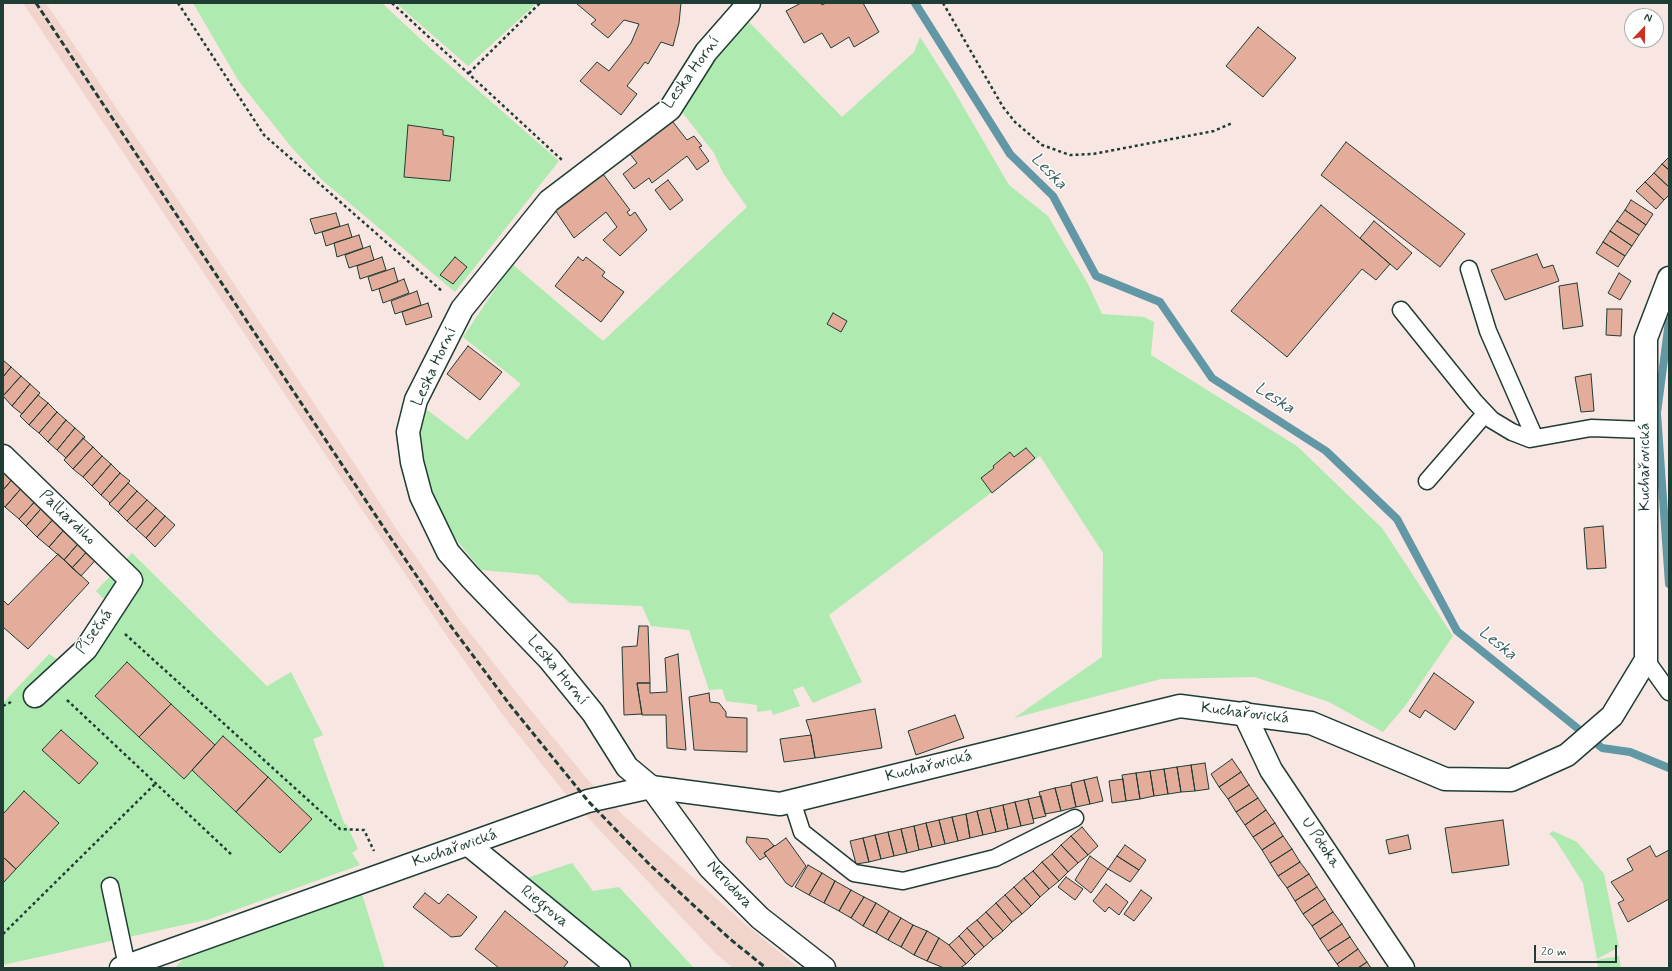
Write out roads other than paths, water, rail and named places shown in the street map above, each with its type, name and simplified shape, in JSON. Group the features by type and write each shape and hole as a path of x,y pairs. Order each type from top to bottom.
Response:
{"street":[{"name":"Leska Horní","path":"651,787 626,767 593,714 549,659 448,552 421,496 412,462 408,432 416,400 462,309 549,201 670,109 706,52 749,3"},
{"name":"Kuchařovická","path":"126,967 384,874 469,846 588,802 651,787 780,804 1180,706 1244,713 1311,723 1445,779 1511,780 1567,755 1612,716 1646,660 1646,338 1669,278"},
{"name":"Palliardiho","path":"3,456 131,580"},
{"name":"Písečná","path":"42,690 86,649 131,580"},
{"name":"U Potoka","path":"1244,713 1271,770 1403,968"},
{"name":"Nerudova","path":"651,787 710,868 760,918 824,968"},
{"name":"Riegrova","path":"469,846 619,968"}],"lane":[{"path":"1469,269 1488,330 1535,438"},
{"path":"1401,310 1486,414 1492,420 1512,432 1530,439 1591,428 1646,430"},
{"path":"1427,481 1486,414"},
{"path":"1646,660 1669,692"},
{"path":"792,801 802,832 854,873 903,880 995,858 1075,818"},
{"path":"110,886 126,967"}],"waterway":[{"name":"Leska","path":"915,3 1010,154 1053,196 1096,276 1160,302 1212,378 1326,451 1397,519 1457,631 1602,748 1630,752 1669,768"},
{"path":"1669,321 1657,413 1669,584"}],"railway":[{"path":"36,3 388,534 450,625 510,705 588,801 650,865 730,939 766,968"}]}
